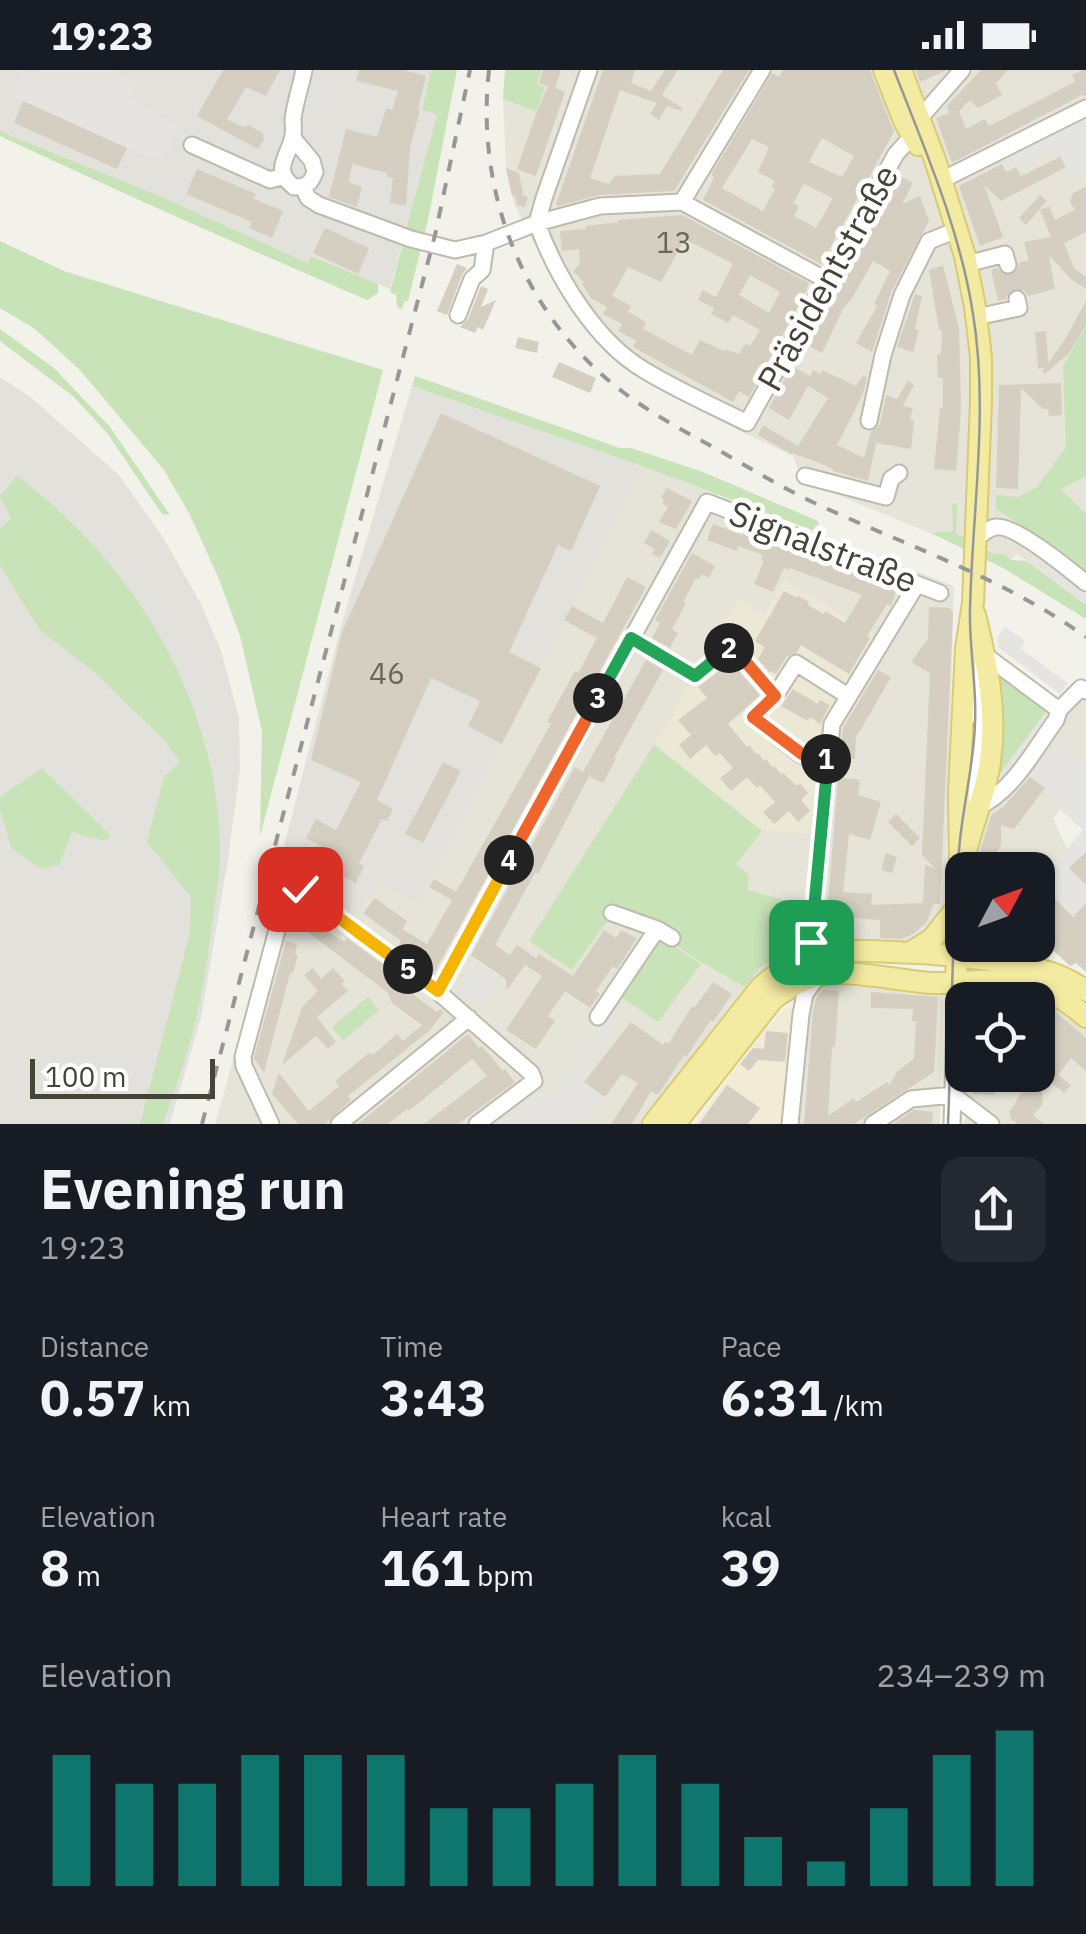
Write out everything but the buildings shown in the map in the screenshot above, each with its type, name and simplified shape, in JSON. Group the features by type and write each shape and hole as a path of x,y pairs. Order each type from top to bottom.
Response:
{"main road":[{"path":"884,70 905,123 916,127"},
{"path":"897,70 916,127 935,160 958,230 976,317 982,374 972,614 966,648 958,792 961,852"},
{"path":"964,852 989,766 994,720 985,656 972,614"},
{"path":"911,952 936,935 945,923"},
{"path":"675,1124 780,994 841,951 945,955"},
{"path":"958,962 956,982 1010,982"},
{"path":"994,962 1037,969 1086,991"},
{"path":"654,1124 760,987 774,976 809,972 945,983"},
{"path":"1055,996 1086,1017"}],"street":[{"path":"292,138 312,161 315,172 304,187 294,187 284,176 282,162 292,138 304,70"},
{"path":"537,224 589,70"},
{"path":"682,202 762,70"},
{"name":"Präsidentstraße","path":"537,224 553,263 578,303 627,358 747,423 896,154 962,70"},
{"path":"940,182 1086,108"},
{"path":"192,145 270,180 284,176"},
{"path":"304,187 308,198 319,205 455,250 600,206 682,202 826,280"},
{"path":"869,421 883,354 902,295 930,242 958,230"},
{"path":"458,314 472,278 482,270 486,243"},
{"path":"967,264 1006,254 1008,266"},
{"path":"976,317 1019,308 1017,299"},
{"path":"805,476 886,497 891,479 899,473"},
{"name":"Signalstraße","path":"631,638 707,502 940,593"},
{"path":"974,539 996,526 1006,528 1054,557 1086,583"},
{"path":"790,1124 800,1014 809,972 832,724 917,584"},
{"path":"438,991 631,638 695,676 732,646 775,696"},
{"path":"985,656 1059,710"},
{"path":"828,759 802,754 753,717 775,696 796,663 848,696"},
{"path":"978,808 1006,788 1056,720 1059,710 1082,688 1086,692"},
{"path":"271,1124 243,1057 288,888 300,889 438,991 531,1073 534,1081 482,1122"},
{"path":"612,913 672,938"},
{"path":"598,1017 656,929"},
{"path":"780,994 794,1000 800,1014"},
{"path":"339,1124 469,1018"},
{"path":"952,1092 952,1124"},
{"path":"872,1124 911,1099 952,1095 991,1124"}],"shaded area":[{"path":"0,70 431,70 422,110 437,115 390,289 312,256 308,263 162,197 0,131"},
{"path":"24,70 36,74 38,70 111,70 137,85 130,99 176,126 169,147 154,159 12,96"},
{"path":"505,70 1086,70 1086,606 1016,554 1012,559 993,553 957,533 956,544 802,480 793,456 625,367 603,347 558,289 514,204 506,168"},
{"path":"1086,114 1086,172 1072,177 1056,149 1019,168 1011,153"},
{"path":"0,377 28,395 119,475 164,539 200,602 221,651 239,718 240,769 228,860 201,1017 170,1124 0,1124"},
{"path":"412,386 642,466 418,904 378,881 358,918 285,877 279,865 343,619"},
{"path":"642,466 954,586 945,905 939,919 919,942 896,946 823,944 742,997 642,1124 215,1124 285,877 358,917 378,880 418,904"},
{"path":"1035,550 1086,588 1086,605 1028,561"},
{"path":"783,579 874,634 821,726 810,834 762,830 655,744 738,599 765,615"},
{"path":"1005,627 1025,641 1021,649 1068,683 1060,694 998,647 998,637"},
{"path":"1078,700 1086,700 1086,768 1058,744 1061,799 1053,818 1066,847 1073,917 1055,941 1055,852 973,852 977,821 1056,720"},
{"path":"1049,708 1056,720 1006,788 999,775"},
{"path":"1058,744 1086,768 1086,852 1070,868 1086,885 1086,905 1073,917 1055,897 1055,862 1083,830 1060,809 1061,799 1029,776"},
{"path":"476,966 501,987 481,1011 456,991"},
{"path":"817,985 943,990 940,1124 798,1124 812,989"},
{"path":"789,1005 793,1009 782,1124 694,1124 765,1030"},
{"path":"1055,1005 1086,1025 1086,1124 963,1124 975,1102 964,1093 1055,1092"},
{"path":"604,1023 612,1028 579,1078 604,1098 584,1123 553,1099"},
{"path":"538,1091 582,1124 502,1124 510,1115 513,1118 523,1110 521,1107"}],"green space":[{"path":"431,70 457,70 429,215 408,301 402,309 397,307 396,295 390,292 403,243 417,249 420,238 405,233 437,115 422,110"},
{"path":"505,70 541,70 537,84 545,87 536,111 503,99"},
{"path":"0,131 162,197 308,263 311,256 378,284 378,293 367,300 45,157 0,136"},
{"path":"0,241 64,271 383,370 260,836 262,731 240,636 219,579 164,470 80,370 35,329 0,308"},
{"path":"1086,326 1086,476 1061,489 1086,514 1086,571 996,509 996,495 1018,497 1037,487 1066,447 1063,366"},
{"path":"0,329 54,368 110,427 170,515 162,514 107,433 74,397 0,341"},
{"path":"415,376 620,448 631,448 703,472 818,521 820,533 412,386"},
{"path":"17,476 60,511 134,595 164,643 188,693 205,746 216,801 219,872 196,1019 163,1124 140,1124 190,933 191,897 147,842 164,777 180,762 164,740 93,671 40,630 0,566 0,530 11,518 0,496"},
{"path":"957,503 956,533 992,553 1027,561 1086,605 1086,619 1003,568 931,533 953,531 952,504"},
{"path":"997,670 1049,708 999,775 996,769"},
{"path":"654,745 762,831 736,864 749,875 747,890 802,905 797,946 760,967 745,987 618,906 572,970 529,941"},
{"path":"42,768 111,836 105,841 72,832 59,865 40,868 12,849 0,797"},
{"path":"659,936 701,964 658,1022 621,997"},
{"path":"368,997 379,1010 343,1041 332,1027"}],"tunnel":[{"path":"1008,265 1017,299"}],"tram line":[{"path":"894,70 960,251 973,314 980,387 970,610 975,723 956,885 948,1124"}],"railway":[{"path":"202,1124 435,235 470,70"},
{"path":"489,70 490,162 499,206 533,290 588,362 646,408 770,480 990,581 1086,637"}],"route":[{"path":"300,889 438,991 631,638 695,676 732,646 775,696 753,717 802,754 828,759 811,942"}]}
